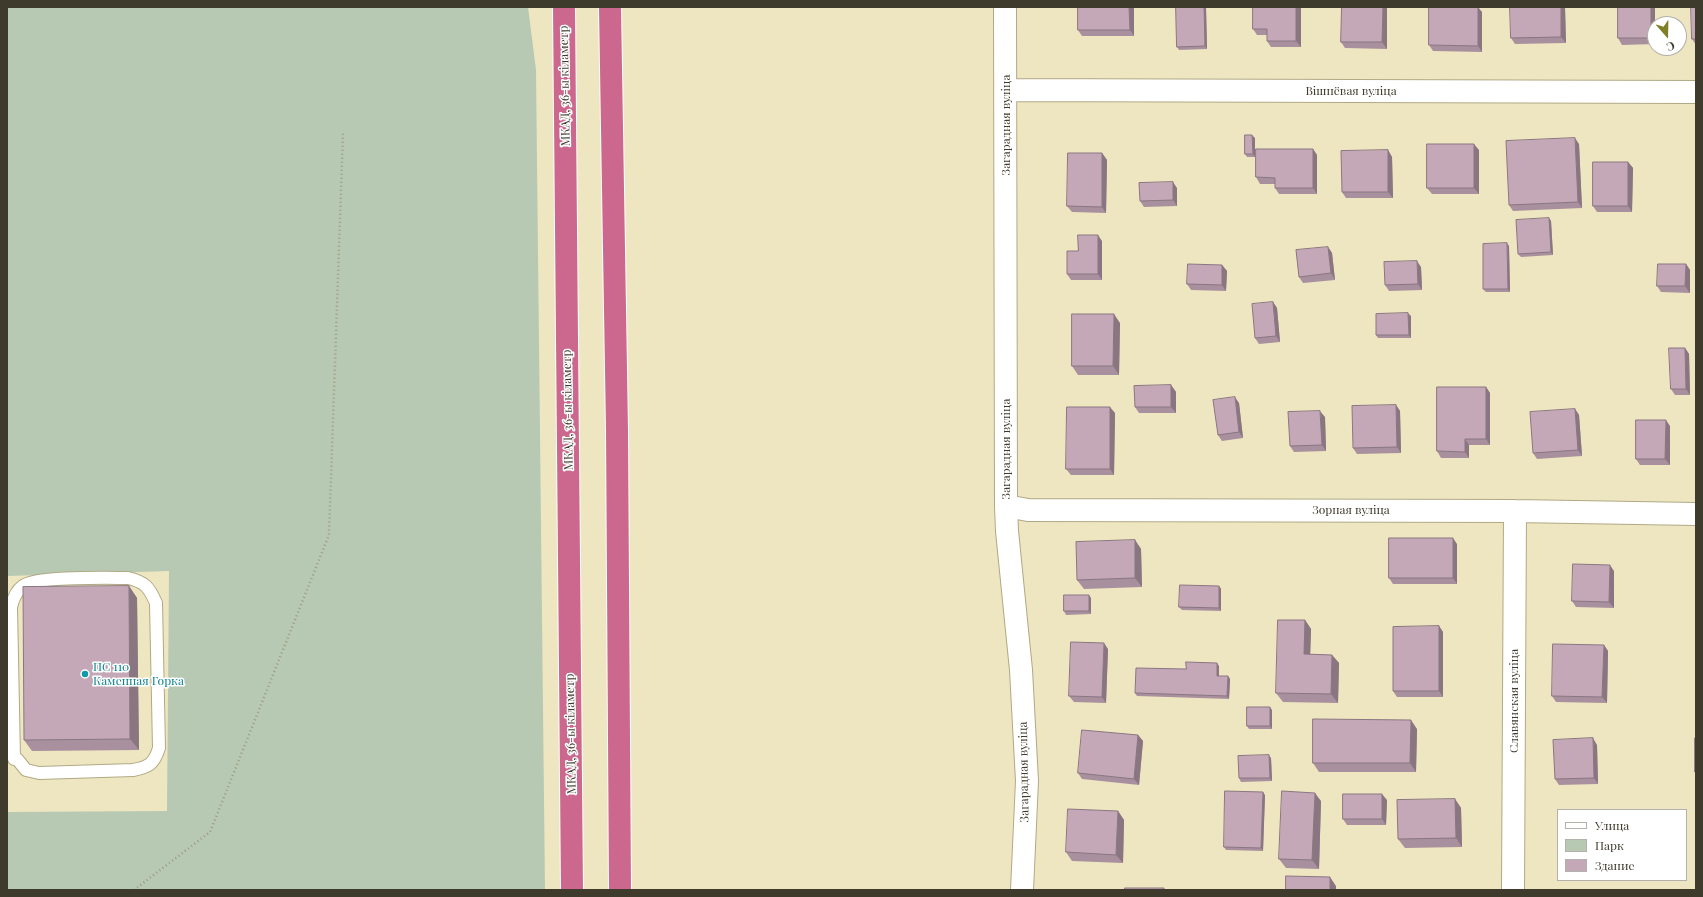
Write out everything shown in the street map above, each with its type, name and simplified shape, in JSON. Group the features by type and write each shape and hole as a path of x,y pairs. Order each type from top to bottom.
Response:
{"highway":[{"name":"МКАД, 36-ы кіламетр","path":"564,7 572,890"},
{"path":"610,7 617,430 620,890"}],"street":[{"name":"Загарадная вуліца","path":"1005,7 1006,506 1007,531 1021,670 1027,781 1022,890"},
{"name":"Вішнёвая вуліца","path":"1006,90 1696,92"},
{"name":"Зорная вуліца","path":"1006,506 1028,510 1516,511 1696,514"},
{"name":"Славянская вуліца","path":"1513,890 1516,511"}],"lane":[{"path":"128,578 141,581 151,590 156,603 159,748 156,760 145,768 133,770 39,774 26,770 17,759 11,760 11,607 15,595 23,585 38,580 128,578"}],"path":[{"path":"134,890 210,832 329,535 343,133"}],"green space":[{"path":"7,7 528,7 536,70 545,890 7,890 7,812 167,811 169,571 7,576"}],"building":[{"path":"1078,7 1129,7 1130,30 1078,30"},
{"path":"1176,7 1204,7 1205,46 1177,47"},
{"path":"1253,7 1296,7 1296,41 1267,41 1267,29 1253,29"},
{"path":"1342,7 1383,7 1382,42 1341,42"},
{"path":"1429,7 1478,7 1478,46 1429,45"},
{"path":"1510,7 1561,7 1561,37 1511,38"},
{"path":"1618,7 1651,7 1651,16 1647,16 1647,38 1618,38"},
{"path":"1691,7 1696,7 1696,39 1692,39"},
{"path":"1245,135 1252,135 1253,154 1245,154"},
{"path":"1575,138 1578,202 1509,205 1506,141"},
{"path":"1427,144 1474,144 1474,188 1427,188"},
{"path":"1256,149 1313,149 1313,188 1275,188 1275,178 1256,177"},
{"path":"1388,150 1388,192 1342,192 1341,151"},
{"path":"1068,153 1102,153 1102,207 1067,206"},
{"path":"1593,162 1628,162 1628,206 1593,206"},
{"path":"1173,182 1173,200 1140,201 1139,183"},
{"path":"1549,218 1551,252 1518,254 1516,220"},
{"path":"1078,235 1098,235 1098,274 1067,274 1067,251 1078,251"},
{"path":"1507,243 1508,289 1483,289 1483,244"},
{"path":"1328,247 1331,273 1299,277 1296,250"},
{"path":"1417,261 1418,284 1385,285 1384,262"},
{"path":"1188,264 1222,265 1222,285 1187,284"},
{"path":"1658,264 1686,264 1685,286 1657,286"},
{"path":"1273,302 1276,336 1255,338 1252,304"},
{"path":"1408,313 1409,335 1376,335 1376,314"},
{"path":"1072,314 1114,314 1113,366 1072,366"},
{"path":"1669,348 1685,348 1686,389 1671,389"},
{"path":"1171,385 1171,407 1135,407 1134,386"},
{"path":"1437,387 1486,387 1486,439 1465,439 1465,452 1437,451"},
{"path":"1235,397 1239,432 1218,435 1213,400"},
{"path":"1396,405 1397,447 1353,448 1352,406"},
{"path":"1067,407 1110,407 1110,469 1066,469"},
{"path":"1575,409 1578,450 1533,453 1530,412"},
{"path":"1320,411 1322,445 1290,446 1288,412"},
{"path":"1636,420 1666,420 1665,459 1636,459"},
{"path":"1389,538 1453,538 1453,578 1389,578"},
{"path":"1135,540 1135,578 1077,580 1076,542"},
{"path":"1573,564 1610,565 1609,602 1572,601"},
{"path":"1180,585 1219,586 1219,608 1179,607"},
{"name":"ПС 110 Каменная Горка","path":"129,586 130,739 24,740 23,587"},
{"path":"1064,595 1089,595 1089,611 1064,611"},
{"path":"1278,620 1305,620 1304,654 1332,655 1331,694 1276,693"},
{"path":"1439,626 1439,691 1393,691 1393,627"},
{"path":"1071,642 1104,643 1102,697 1069,696"},
{"path":"1553,644 1604,645 1602,697 1552,696"},
{"path":"1186,662 1217,663 1217,676 1228,676 1227,696 1135,693 1136,668 1186,669"},
{"path":"1247,707 1270,707 1270,726 1247,726"},
{"path":"1313,719 1411,720 1410,763 1313,763"},
{"path":"1082,730 1138,735 1134,779 1078,773"},
{"path":"1593,738 1594,778 1555,779 1553,740"},
{"path":"1696,738 1696,772 1695,772"},
{"path":"1269,755 1270,778 1239,778 1238,756"},
{"path":"1225,791 1263,792 1261,848 1224,847"},
{"path":"1282,791 1315,793 1312,860 1279,859"},
{"path":"1343,794 1382,794 1382,819 1343,819"},
{"path":"1455,799 1456,838 1398,839 1397,800"},
{"path":"1068,809 1118,811 1116,855 1066,852"},
{"path":"1286,876 1330,877 1330,890 1286,890"},
{"path":"1125,888 1164,888 1164,890 1125,890"}],"place":[{"name":"ПС 110 Каменная Горка","path":"85,674"}]}
